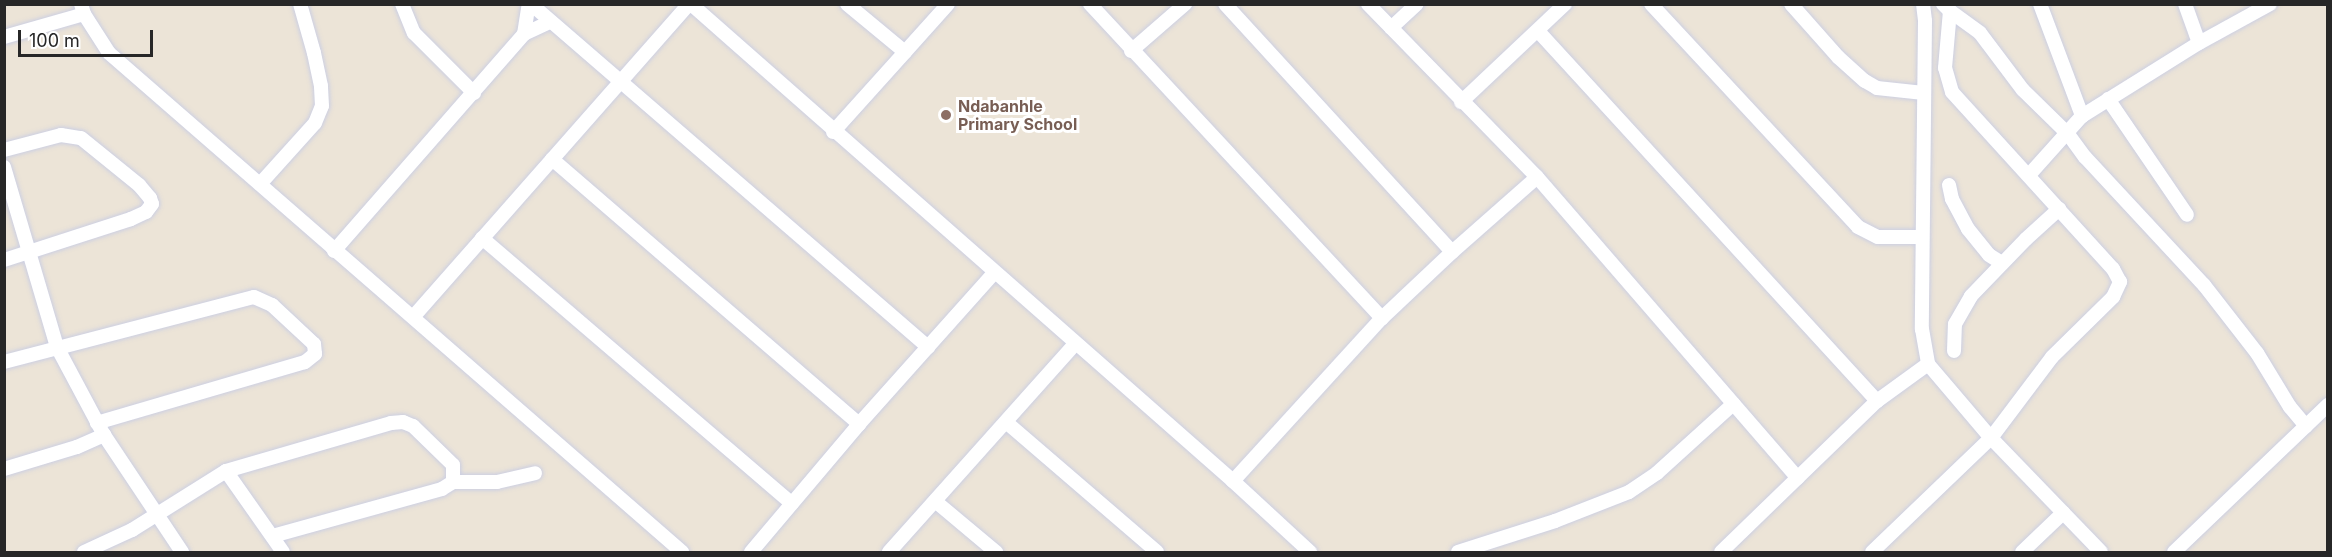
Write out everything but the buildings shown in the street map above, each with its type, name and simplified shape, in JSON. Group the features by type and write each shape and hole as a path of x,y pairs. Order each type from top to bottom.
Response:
{"street":[{"path":"260,184 315,123 322,106 315,53 300,4"},
{"path":"402,4 414,33 474,93"},
{"path":"524,34 530,4"},
{"path":"530,4 928,347"},
{"path":"414,316 690,4 1233,481 1310,552"},
{"path":"847,4 905,52"},
{"path":"833,132 948,4"},
{"path":"1090,4 1131,51 1382,318"},
{"path":"1131,51 1185,4"},
{"path":"1225,4 1452,252"},
{"path":"1368,4 1461,102 1537,177 1798,478"},
{"path":"1391,28 1417,4"},
{"path":"1461,102 1565,4"},
{"path":"1651,4 1858,227 1878,237 1922,237"},
{"path":"1791,4 1838,57 1865,81 1877,88 1924,93"},
{"path":"1923,4 1922,329 1928,364 1991,438 2101,552"},
{"path":"2040,4 2082,116"},
{"path":"2185,4 2199,43"},
{"path":"2029,175 2082,116 2199,43 2270,4"},
{"path":"1946,8 1980,33 2007,72 2068,134 2085,157 2204,285 2257,353 2290,407 2306,426"},
{"path":"1872,552 1991,438 2052,357 2119,289 2120,282 2113,269 1952,92 1945,68 1946,8"},
{"path":"4,37 82,9 109,53 334,251 414,316 682,552"},
{"path":"334,251 524,34 550,22"},
{"path":"1538,31 1877,401"},
{"path":"2108,99 2187,215"},
{"path":"4,150 61,135 81,138 138,185 152,202 150,208 140,215 29,254 4,260"},
{"path":"552,159 859,424"},
{"path":"4,167 57,347 100,429 182,552"},
{"path":"1233,481 1382,318 1537,177"},
{"path":"1949,185 1952,199 1968,229 1989,255 2002,263"},
{"path":"1954,351 1955,324 1963,310 2002,263 2059,209"},
{"path":"482,238 792,504"},
{"path":"751,552 859,424 994,273"},
{"path":"4,362 254,297 272,305 314,344 315,354 305,362 100,429 77,447 4,469"},
{"path":"889,552 1075,344"},
{"path":"1721,552 1877,401 1928,364"},
{"path":"1458,552 1555,521 1629,492 1657,473 1732,404"},
{"path":"2174,552 2328,405"},
{"path":"84,552 108,543 226,471 403,422 424,434 445,454 453,465 453,482"},
{"path":"1006,422 1157,552"},
{"path":"226,471 283,552"},
{"path":"273,536 398,503 442,489 453,482 496,482 535,473"},
{"path":"935,501 996,552"},
{"path":"2022,552 2063,513"}],"place":[{"name":"Ndabanhle Primary School","path":"946,115"}]}
